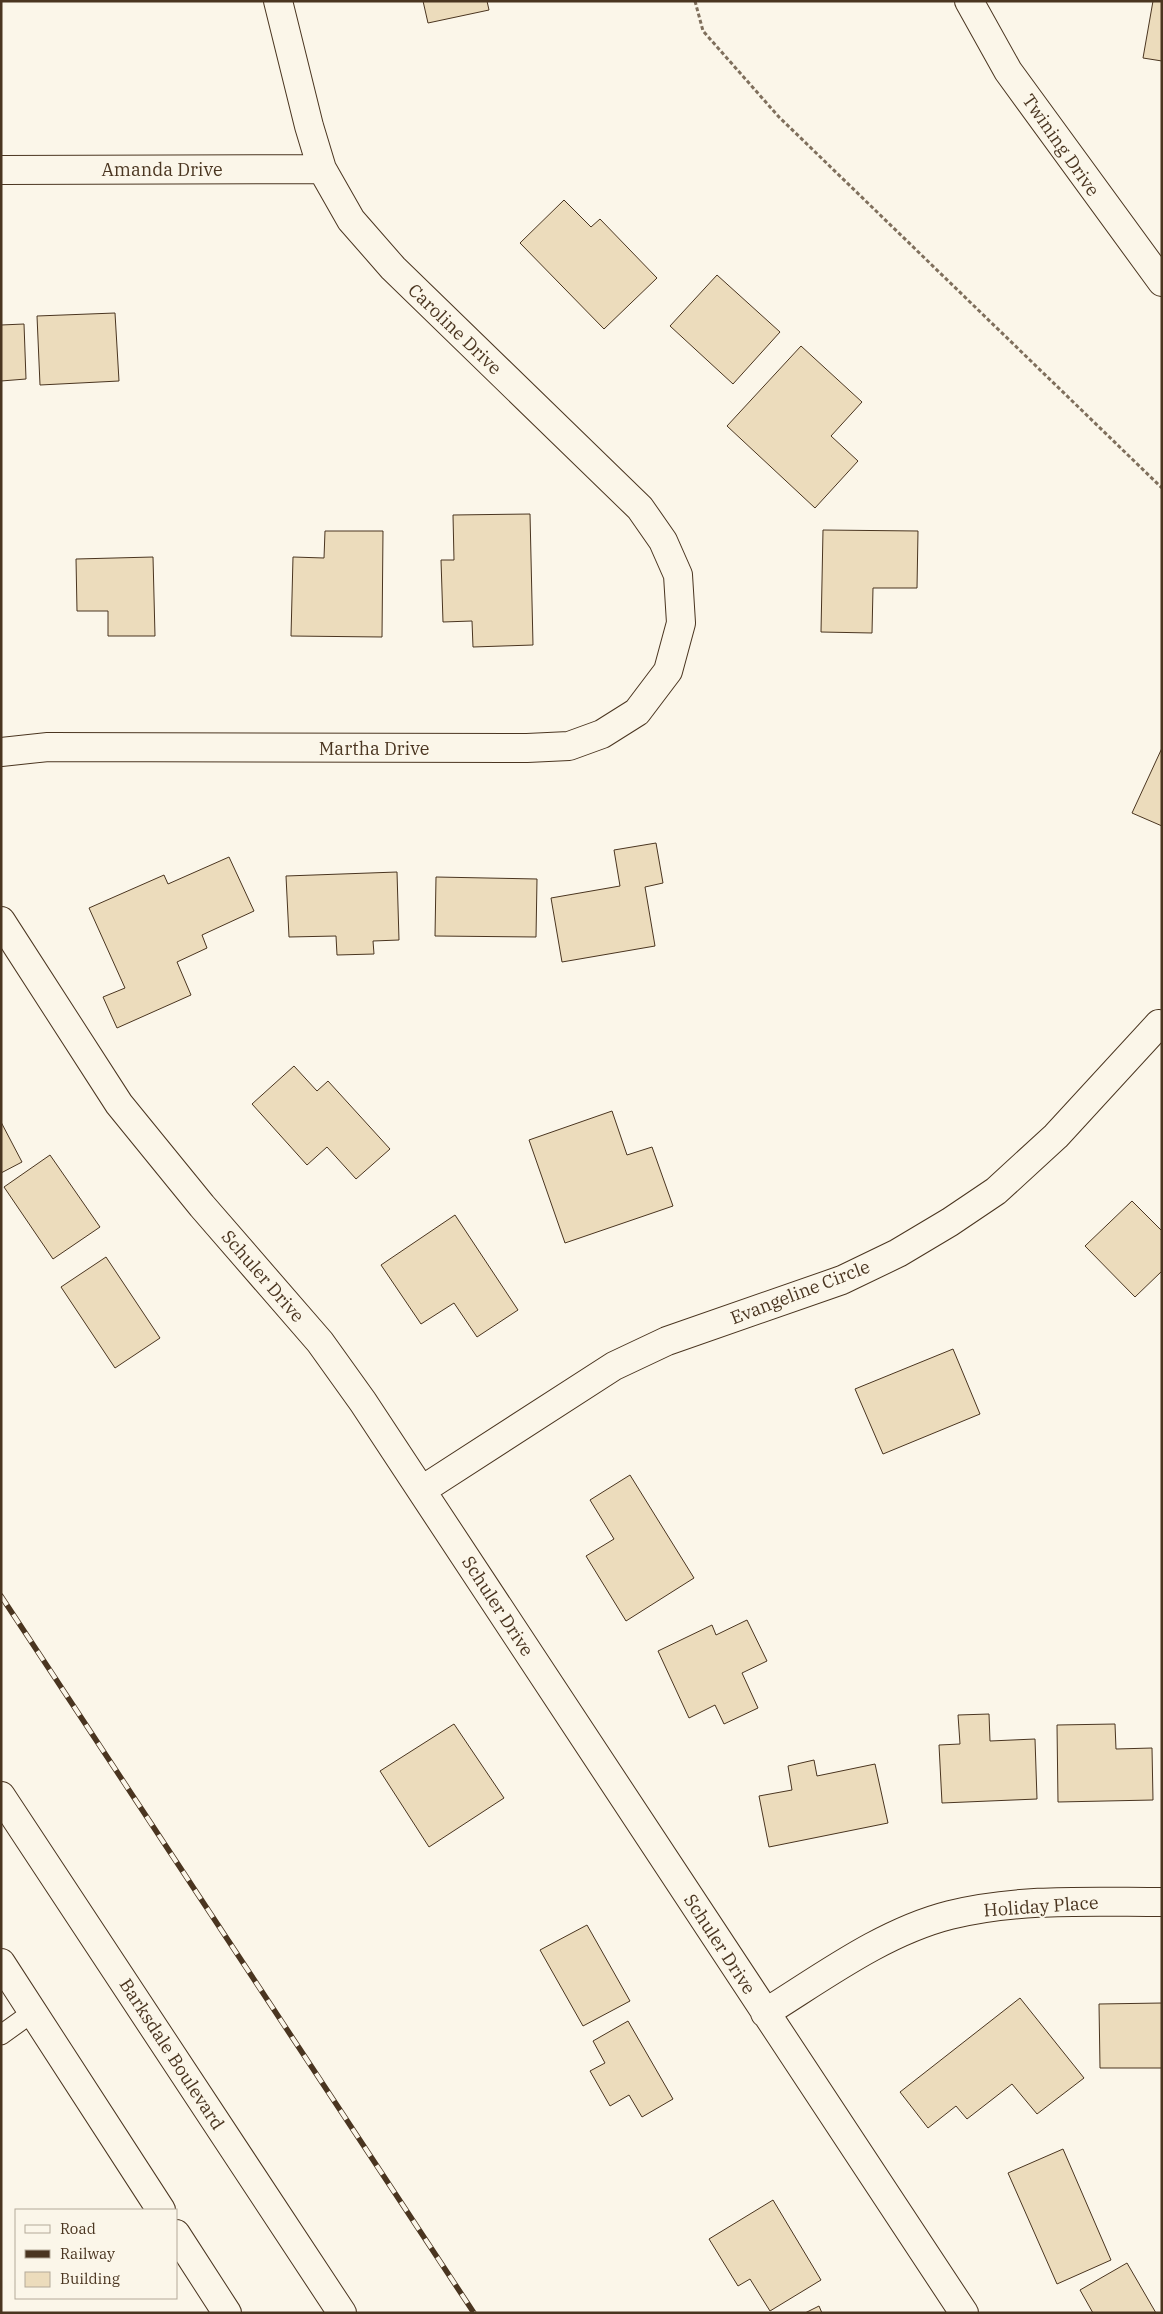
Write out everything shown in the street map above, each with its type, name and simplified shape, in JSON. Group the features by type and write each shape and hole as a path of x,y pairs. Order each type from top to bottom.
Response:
{"street":[{"name":"Caroline Drive","path":"278,1 309,126 322,169 351,220 393,268 640,508 663,541 678,575 681,623"},
{"name":"Twining Drive","path":"968,1 1008,71 1097,197 1162,282"},
{"name":"Amanda Drive","path":"1,170 322,169"},
{"name":"Martha Drive","path":"1,752 48,747 526,748 569,746 602,734 637,712 668,671 681,623"},
{"name":"Schuler Drive","path":"1,921 119,1104 202,1206 320,1342 422,1490 964,2313"},
{"name":"Evangeline Circle","path":"422,1490 614,1366 667,1340 842,1280 898,1253 950,1222 996,1191 1056,1136 1159,1024 1162,1027"},
{"name":"Barksdale Boulevard","path":"1,1796 342,2313"},
{"name":"Holiday Place","path":"765,2013 846,1963 898,1935 948,1916 996,1906 1046,1902 1162,1902"},
{"path":"1,1963 160,2209"},
{"path":"178,2237 227,2313"}],"lane":[{"path":"1,2035 33,2012"}],"path":[{"path":"695,1 703,31 779,118 1162,488"}],"building":[{"path":"423,1 487,1 489,10 428,23"},
{"path":"1153,1 1162,1 1162,61 1143,58"},
{"path":"564,200 591,227 600,219 657,278 604,329 520,243"},
{"path":"717,275 780,332 733,384 670,326"},
{"path":"115,313 119,381 40,385 37,316"},
{"path":"24,324 26,379 1,381 1,325"},
{"path":"801,346 862,402 831,436 858,461 815,508 727,426"},
{"path":"530,514 533,645 473,647 472,621 443,622 441,560 454,560 453,515"},
{"path":"823,530 918,531 917,588 873,588 872,633 821,632"},
{"path":"325,531 383,531 382,637 291,636 293,557 324,558"},
{"path":"153,557 155,636 108,636 108,611 77,611 76,559"},
{"path":"1162,748 1162,826 1132,813"},
{"path":"656,843 663,883 645,887 655,946 562,962 551,898 620,886 614,850"},
{"path":"229,857 254,911 202,935 207,948 177,962 191,995 117,1028 103,997 125,988 89,908 164,875 168,884"},
{"path":"397,872 399,940 373,941 374,954 337,955 336,936 289,937 286,876"},
{"path":"436,877 537,879 536,937 435,936"},
{"path":"294,1066 317,1091 328,1081 390,1149 356,1179 327,1147 307,1165 252,1104"},
{"path":"612,1111 627,1155 652,1147 673,1206 565,1243 529,1140"},
{"path":"1,1122 22,1162 1,1173"},
{"path":"50,1155 100,1227 53,1259 4,1187"},
{"path":"1132,1201 1162,1231 1162,1271 1135,1297 1085,1246"},
{"path":"455,1215 518,1310 477,1337 454,1303 421,1324 381,1265"},
{"path":"106,1257 160,1338 115,1368 61,1287"},
{"path":"953,1349 980,1414 883,1454 855,1389"},
{"path":"630,1475 694,1578 626,1621 586,1556 614,1539 590,1500"},
{"path":"747,1620 767,1661 742,1673 758,1708 724,1724 715,1705 689,1718 658,1651 712,1625 716,1635"},
{"path":"989,1714 990,1741 1035,1739 1037,1799 942,1803 939,1745 960,1744 958,1715"},
{"path":"454,1724 504,1798 429,1847 380,1771"},
{"path":"1115,1724 1116,1749 1152,1748 1153,1800 1058,1802 1057,1725"},
{"path":"814,1760 817,1776 875,1764 888,1823 769,1847 759,1796 792,1790 788,1766"},
{"path":"587,1925 630,2001 583,2026 540,1950"},
{"path":"1020,1998 1084,2078 1037,2114 1012,2084 967,2119 956,2106 928,2128 900,2092"},
{"path":"1162,2003 1162,2068 1100,2068 1099,2004"},
{"path":"628,2021 673,2099 642,2117 629,2095 610,2106 590,2071 605,2063 593,2041"},
{"path":"1063,2149 1111,2260 1057,2284 1008,2173"},
{"path":"773,2200 821,2280 770,2311 750,2279 738,2286 709,2239"},
{"path":"1127,2263 1156,2313 1093,2313 1080,2290"},
{"path":"819,2306 822,2313 805,2313"}],"railway":[{"path":"1,1596 474,2313"}]}
